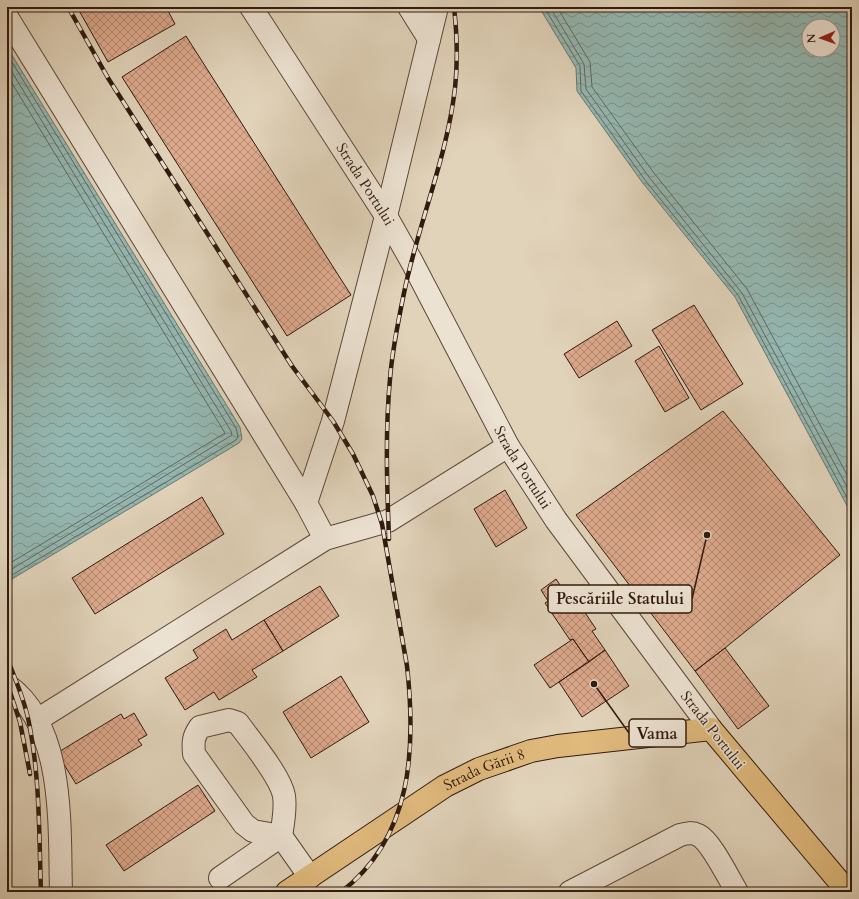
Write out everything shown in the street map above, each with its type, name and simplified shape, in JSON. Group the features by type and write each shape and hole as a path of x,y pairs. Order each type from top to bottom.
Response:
{"main road":[{"name":"Strada Gării 8","path":"287,892 445,786 479,769 531,751 558,746 711,729"},
{"name":"Strada Portului","path":"711,729 845,891"}],"street":[{"name":"Strada Portului","path":"251,7 386,216 412,262 508,446 556,520 711,729"},
{"path":"409,7 429,39"},
{"path":"306,503 333,421 386,216 437,7"},
{"path":"7,17 306,503 325,539"},
{"path":"37,720 325,539 388,521 508,446"},
{"path":"7,686 22,699 37,720 45,736 56,780 59,808 61,892"},
{"path":"220,878 281,836 285,812 284,796 280,783 238,723 229,720 200,727 194,736 194,754 244,824 253,831 281,836 310,877"},
{"path":"570,892 680,835 691,832 700,835 709,844 737,892"}],"water":[{"path":"539,7 852,7 852,515 735,297 642,182 577,91 576,68"},
{"path":"7,47 240,427 242,439 239,443 7,582"}],"building":[{"path":"77,7 166,7 175,24 108,62"},
{"path":"186,36 351,295 287,336 122,77"},
{"path":"694,305 743,384 701,410 652,330"},
{"path":"617,321 632,346 579,378 564,354"},
{"path":"659,346 689,398 665,412 635,361"},
{"path":"723,411 840,555 695,671 576,515"},
{"path":"505,490 527,528 496,547 474,509"},
{"path":"202,497 224,534 95,614 72,578"},
{"path":"556,579 564,591 568,587 596,629 592,631 605,650 589,662 573,639 570,640 545,603 548,601 541,590"},
{"path":"320,586 339,616 283,651 264,620"},
{"path":"264,620 283,651 252,670 257,677 219,700 214,692 185,710 165,678 198,658 193,650 226,629 232,640"},
{"path":"573,639 589,662 550,688 534,665"},
{"path":"725,648 769,706 738,729 695,671"},
{"path":"605,650 629,686 582,717 559,682"},
{"path":"341,676 369,722 311,758 283,712"},
{"path":"134,713 147,735 138,740 142,745 76,784 57,753 121,714 124,719"},
{"path":"198,785 215,811 124,871 106,845"}],"railway":[{"path":"68,7 108,78 292,366 333,421 353,454 373,496 382,524 407,666 411,728 409,759 404,789 396,818 383,845 365,870 341,892"},
{"path":"389,539 387,439 388,399 392,358 410,267 446,140 451,114 457,68 454,7"},
{"path":"7,658 26,710 36,768 41,892"},
{"path":"7,683 20,722 30,774"}],"place":[{"name":"Pescăriile Statului","path":"707,535"},
{"name":"Vama","path":"594,684"}]}
